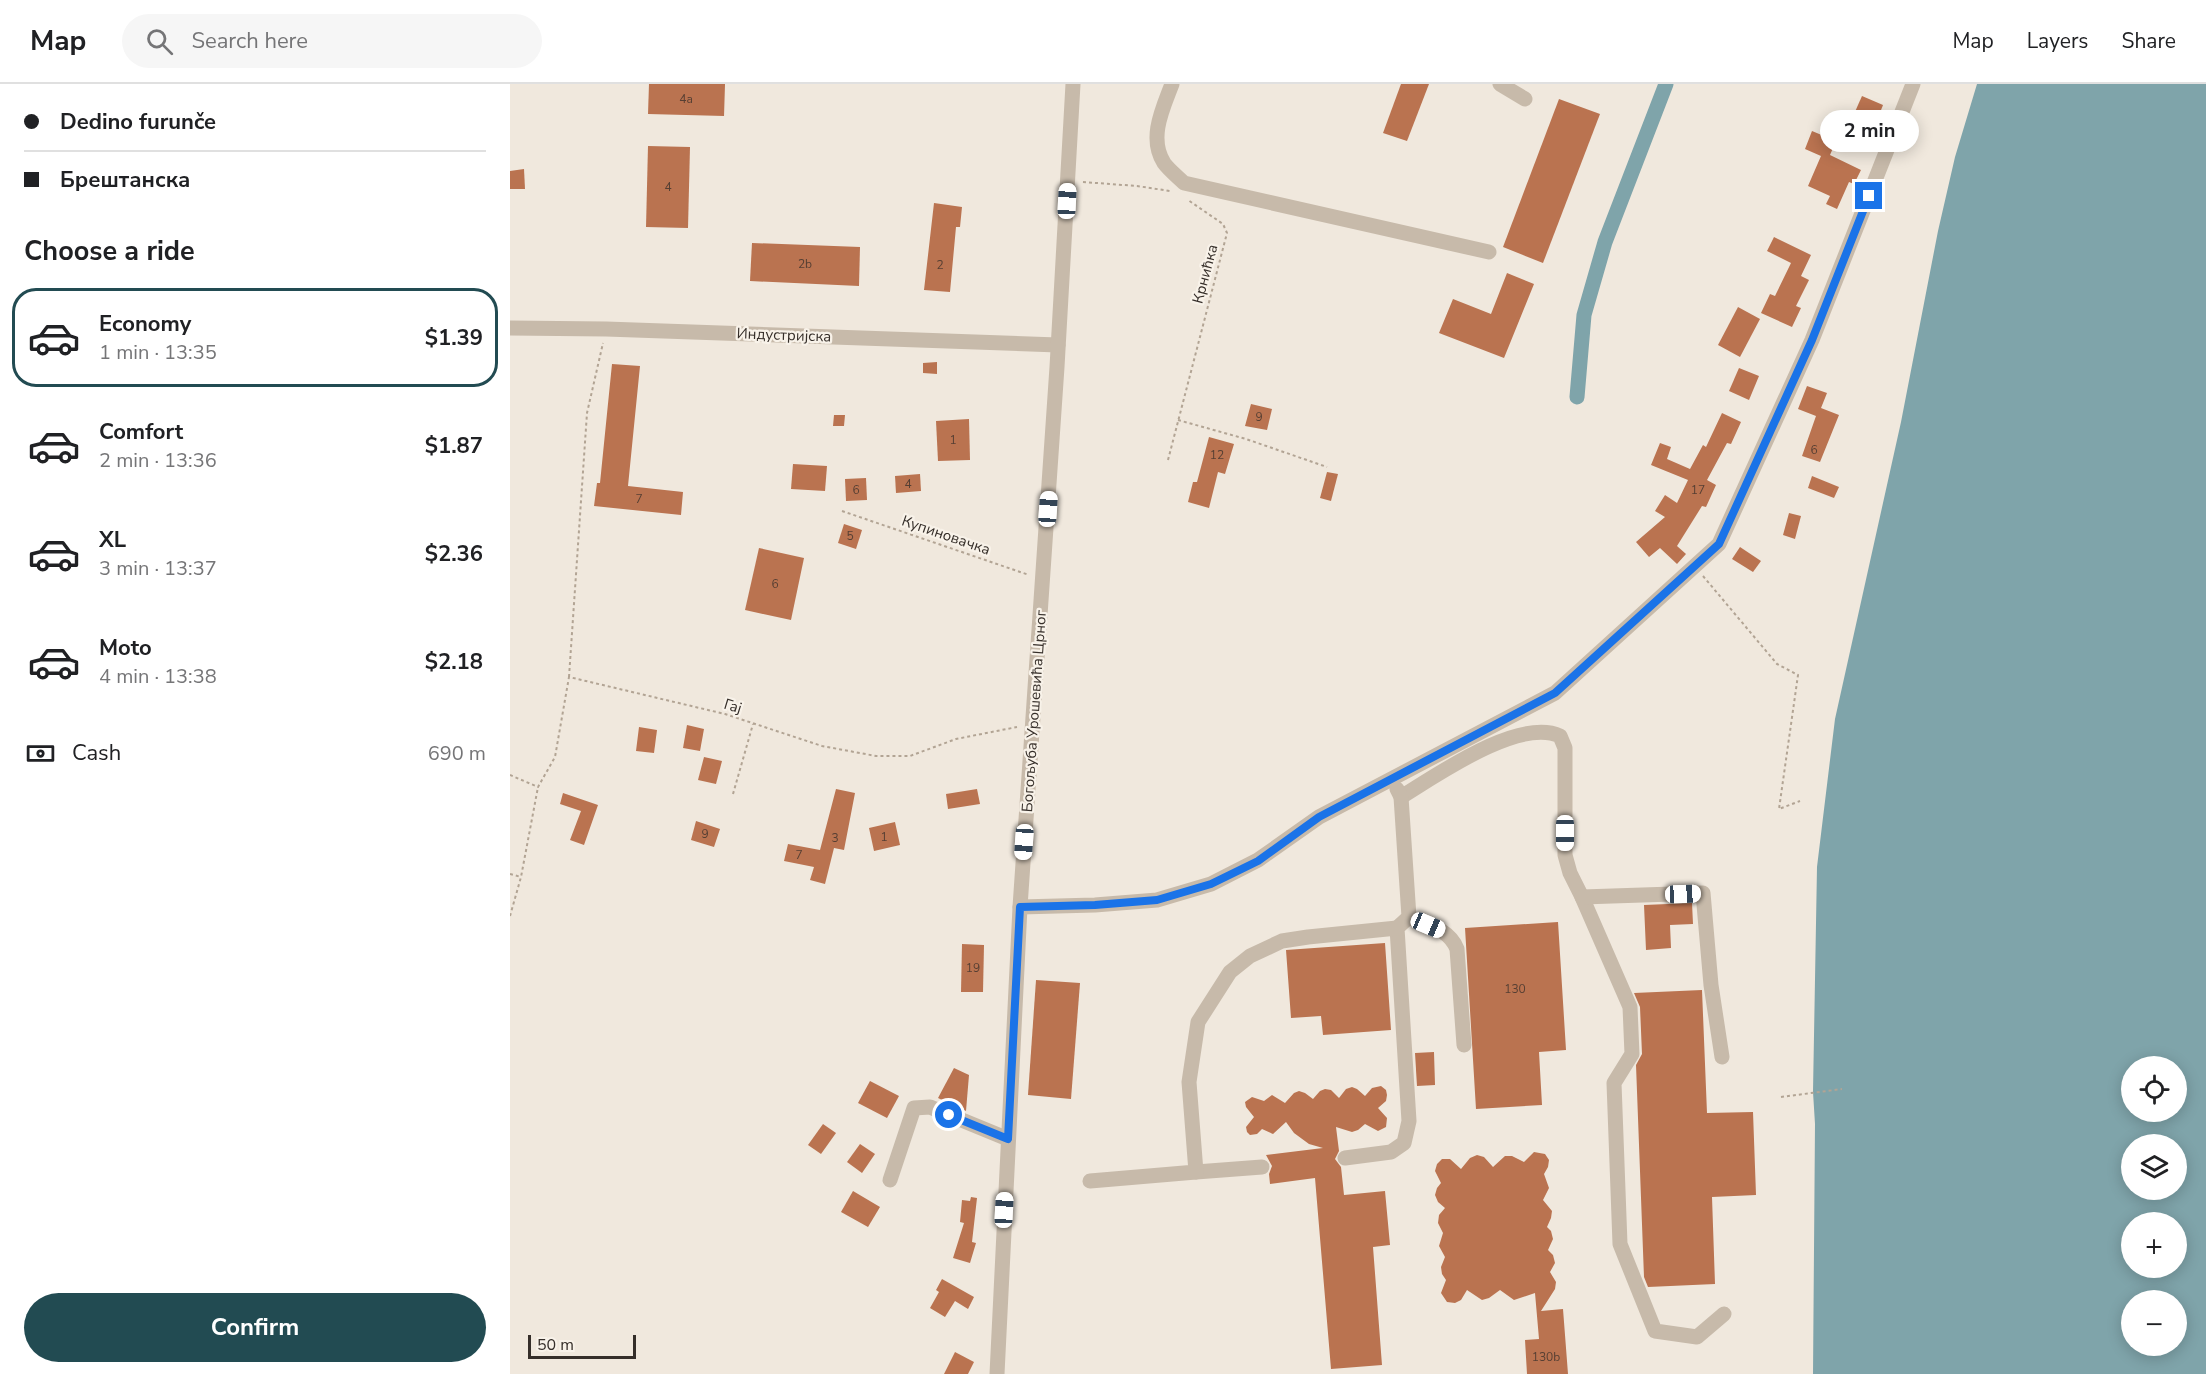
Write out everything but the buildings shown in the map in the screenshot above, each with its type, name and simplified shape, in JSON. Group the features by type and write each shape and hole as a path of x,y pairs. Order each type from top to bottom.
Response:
{"street":[{"name":"Богољуба Урошевића Црног","path":"997,1374 1020,907 1059,345 1073,84"},
{"path":"1172,84 1159,120 1156,142 1164,162 1184,183 1489,252"},
{"path":"1500,84 1525,99"},
{"path":"1020,907 1095,905 1157,900 1211,884 1258,861 1319,817 1555,693 1695,567 1719,544 1807,351 1913,84"},
{"name":"Индустријска","path":"510,328 606,329 1059,345"},
{"path":"1401,797 1474,754 1512,736 1550,731 1560,736 1565,748 1565,855 1570,873 1630,1007 1632,1054 1614,1083 1620,1244 1655,1331 1697,1337 1724,1314"},
{"path":"1391,778 1401,797 1409,917"},
{"path":"1582,897 1703,893 1711,985 1722,1057"},
{"path":"1196,1172 1189,1082 1198,1022 1230,972 1250,956 1282,941 1397,928 1409,917"},
{"path":"1409,917 1446,933 1454,939 1457,949 1464,1045"},
{"path":"1345,1158 1391,1152 1404,1143 1407,1132 1409,1121 1397,928"},
{"path":"890,1180 914,1108 930,1107 1008,1139"},
{"path":"1090,1181 1262,1167"}],"path":[{"path":"1068,181 1137,186 1175,192"},
{"name":"Крнићка","path":"1168,460 1227,233 1223,224 1184,198"},
{"path":"510,916 521,877 538,787 555,757 569,676 586,413 606,329"},
{"path":"1178,420 1246,439 1327,467"},
{"name":"Купиновачка","path":"842,511 1043,580"},
{"path":"1695,567 1777,664 1798,675 1779,809 1800,801"},
{"name":"Гај","path":"569,676 724,714 822,746 876,756 910,756 957,739 1032,724"},
{"path":"733,794 753,724"},
{"path":"510,775 538,787"},
{"path":"510,874 521,877"},
{"path":"1781,1097 1842,1089"}],"water":[{"path":"1977,84 2206,84 2206,1374 1813,1374 1815,1124 1813,1092 1817,867 1835,719 1901,422 1938,231 1955,157"}],"waterway":[{"path":"1577,397 1584,315 1605,242 1666,84"}],"route":[{"path":"949,1115 1008,1139 1020,907 1095,905 1157,900 1211,884 1258,861 1319,817 1555,693 1719,544 1812,340 1869,196"}]}
